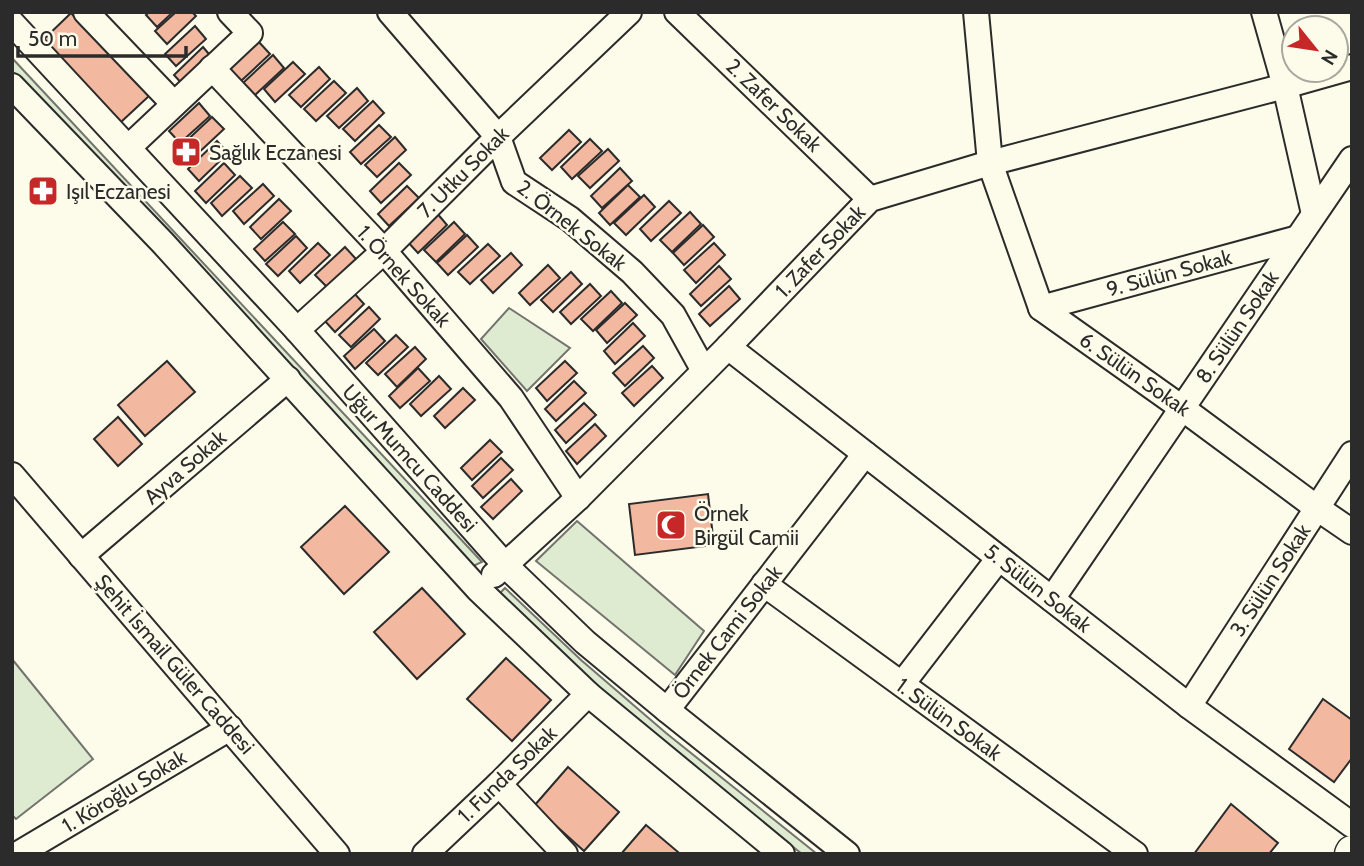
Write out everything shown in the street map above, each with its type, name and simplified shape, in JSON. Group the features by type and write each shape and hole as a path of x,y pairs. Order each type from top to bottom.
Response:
{"street":[{"path":"86,12 174,104"},
{"path":"129,148 250,33 230,12"},
{"name":"2. Örnek Sokak","path":"390,12 498,137 514,183 570,219 632,272 673,314 704,371"},
{"name":"7. Utku Sokak","path":"297,330 384,251 629,12"},
{"name":"2. Zafer Sokak","path":"677,12 870,199"},
{"path":"976,12 990,163 1041,308"},
{"path":"1264,12 1285,86 1314,214"},
{"name":"Uğur Mumcu Caddesi","path":"12,23 297,330 505,565 585,642 846,854"},
{"name":"1. Zafer Sokak","path":"478,589 578,498 728,348 870,199 990,163 1352,67"},
{"name":"1. Örnek Sokak","path":"212,68 384,251 511,398 578,498"},
{"name":"Uğur Mumcu Caddesi","path":"12,86 163,243 478,589 588,694 782,854"},
{"name":"8. Sülün Sokak","path":"1052,599 1352,159"},
{"name":"9. Sülün Sokak","path":"1041,308 1298,238"},
{"name":"6. Sülün Sokak","path":"1041,308 1352,532"},
{"name":"5. Sülün Sokak","path":"728,348 1189,706 1352,825"},
{"name":"Ayva Sokak","path":"81,556 288,379"},
{"name":"Örnek Cami Sokak","path":"667,710 865,454"},
{"name":"3. Sülün Sokak","path":"1189,706 1352,454"},
{"name":"Şehit İsmail Güler Caddesi","path":"12,475 337,854"},
{"path":"902,684 999,558"},
{"name":"1. Sülün Sokak","path":"764,584 1135,854"},
{"name":"1. Funda Sokak","path":"425,854 588,694"},
{"name":"1. Köroğlu Sokak","path":"18,854 230,728"},
{"path":"499,784 565,854"}],"green space":[{"path":"12,58 482,562 471,567 12,75"},
{"path":"509,308 570,348 527,391 481,339"},
{"path":"577,521 704,631 675,675 536,561"},
{"path":"505,588 581,660 666,733 817,854 802,854 581,676 497,596"},
{"path":"12,659 93,759 16,819 12,815"}],"building":[{"path":"149,12 173,12 157,27 146,15"},
{"path":"176,12 192,12 196,16 167,44 155,31"},
{"path":"71,13 149,96 121,122 43,40"},
{"path":"195,26 206,39 176,66 165,54"},
{"path":"258,41 270,54 241,81 229,69"},
{"path":"203,47 214,60 185,87 174,75"},
{"path":"273,55 284,68 255,95 243,83"},
{"path":"293,62 305,74 275,102 264,89"},
{"path":"319,67 330,79 301,107 289,95"},
{"path":"334,81 346,93 316,121 304,109"},
{"path":"357,88 368,101 339,128 327,116"},
{"path":"373,101 384,113 355,141 343,129"},
{"path":"199,103 210,116 180,143 169,131"},
{"path":"212,117 224,129 194,157 183,144"},
{"path":"379,125 391,137 361,164 350,152"},
{"path":"569,130 581,142 552,170 540,158"},
{"path":"395,137 406,150 377,177 365,165"},
{"path":"590,139 602,151 572,179 561,167"},
{"path":"217,141 228,153 199,181 188,169"},
{"path":"608,149 619,161 590,188 578,176"},
{"path":"224,163 235,175 206,203 195,191"},
{"path":"399,163 411,175 381,203 370,191"},
{"path":"620,168 632,181 602,208 591,196"},
{"path":"240,176 252,188 222,216 211,203"},
{"path":"263,184 274,196 244,224 233,211"},
{"path":"628,185 640,197 610,225 599,213"},
{"path":"407,186 419,198 389,226 378,214"},
{"path":"644,195 655,207 626,235 614,223"},
{"path":"279,199 291,211 261,239 250,227"},
{"path":"669,201 681,213 651,241 640,229"},
{"path":"436,212 447,225 418,253 406,240"},
{"path":"690,212 701,224 672,252 660,240"},
{"path":"283,222 295,234 265,261 254,249"},
{"path":"454,222 465,234 436,262 424,250"},
{"path":"703,225 714,237 684,265 673,253"},
{"path":"467,235 478,247 448,275 437,263"},
{"path":"296,236 307,248 278,276 266,264"},
{"path":"318,243 330,255 300,283 289,271"},
{"path":"714,243 725,255 696,283 684,270"},
{"path":"488,244 500,256 470,284 458,272"},
{"path":"345,247 356,259 327,287 315,275"},
{"path":"511,253 522,265 493,293 481,280"},
{"path":"548,265 560,278 530,305 519,293"},
{"path":"719,266 731,279 701,306 690,294"},
{"path":"571,272 582,284 553,312 541,300"},
{"path":"590,284 601,296 571,324 560,312"},
{"path":"729,286 740,299 710,326 699,314"},
{"path":"611,291 622,303 593,331 581,319"},
{"path":"353,292 364,304 335,332 324,320"},
{"path":"625,303 637,315 607,343 596,330"},
{"path":"369,307 380,319 351,347 339,335"},
{"path":"633,323 645,336 615,364 604,351"},
{"path":"374,329 385,341 355,369 344,356"},
{"path":"396,335 408,347 378,375 366,363"},
{"path":"643,346 654,358 625,386 613,373"},
{"path":"415,347 426,359 397,387 385,374"},
{"path":"167,361 195,392 145,436 118,405"},
{"path":"565,361 577,373 547,401 536,388"},
{"path":"652,366 663,378 634,406 622,393"},
{"path":"418,368 430,381 400,408 389,396"},
{"path":"439,376 451,389 421,416 410,404"},
{"path":"574,381 586,393 556,421 545,409"},
{"path":"463,388 475,400 445,428 434,416"},
{"path":"584,403 596,415 566,443 555,430"},
{"path":"118,417 142,444 118,466 94,439"},
{"path":"595,424 606,436 577,464 566,451"},
{"path":"490,440 502,452 472,480 461,468"},
{"path":"501,458 513,470 483,498 472,486"},
{"path":"511,479 522,491 493,519 481,507"},
{"name":"Örnek Birgül Camii","path":"708,494 714,545 635,555 629,504"},
{"path":"345,506 389,552 344,594 301,547"},
{"path":"422,588 465,634 417,679 374,632"},
{"path":"506,658 551,700 512,741 467,699"},
{"path":"1323,699 1352,720 1352,758 1334,782 1289,749"},
{"path":"568,767 619,812 584,851 534,806"},
{"path":"1231,804 1278,843 1269,854 1194,854"},
{"path":"646,825 678,852 621,854"}],"place":[{"name":"Sağlık Eczanesi","path":"186,152"},
{"name":"Işıl Eczanesi","path":"43,191"},
{"name":"Örnek Birgül Camii","path":"671,525"}]}
